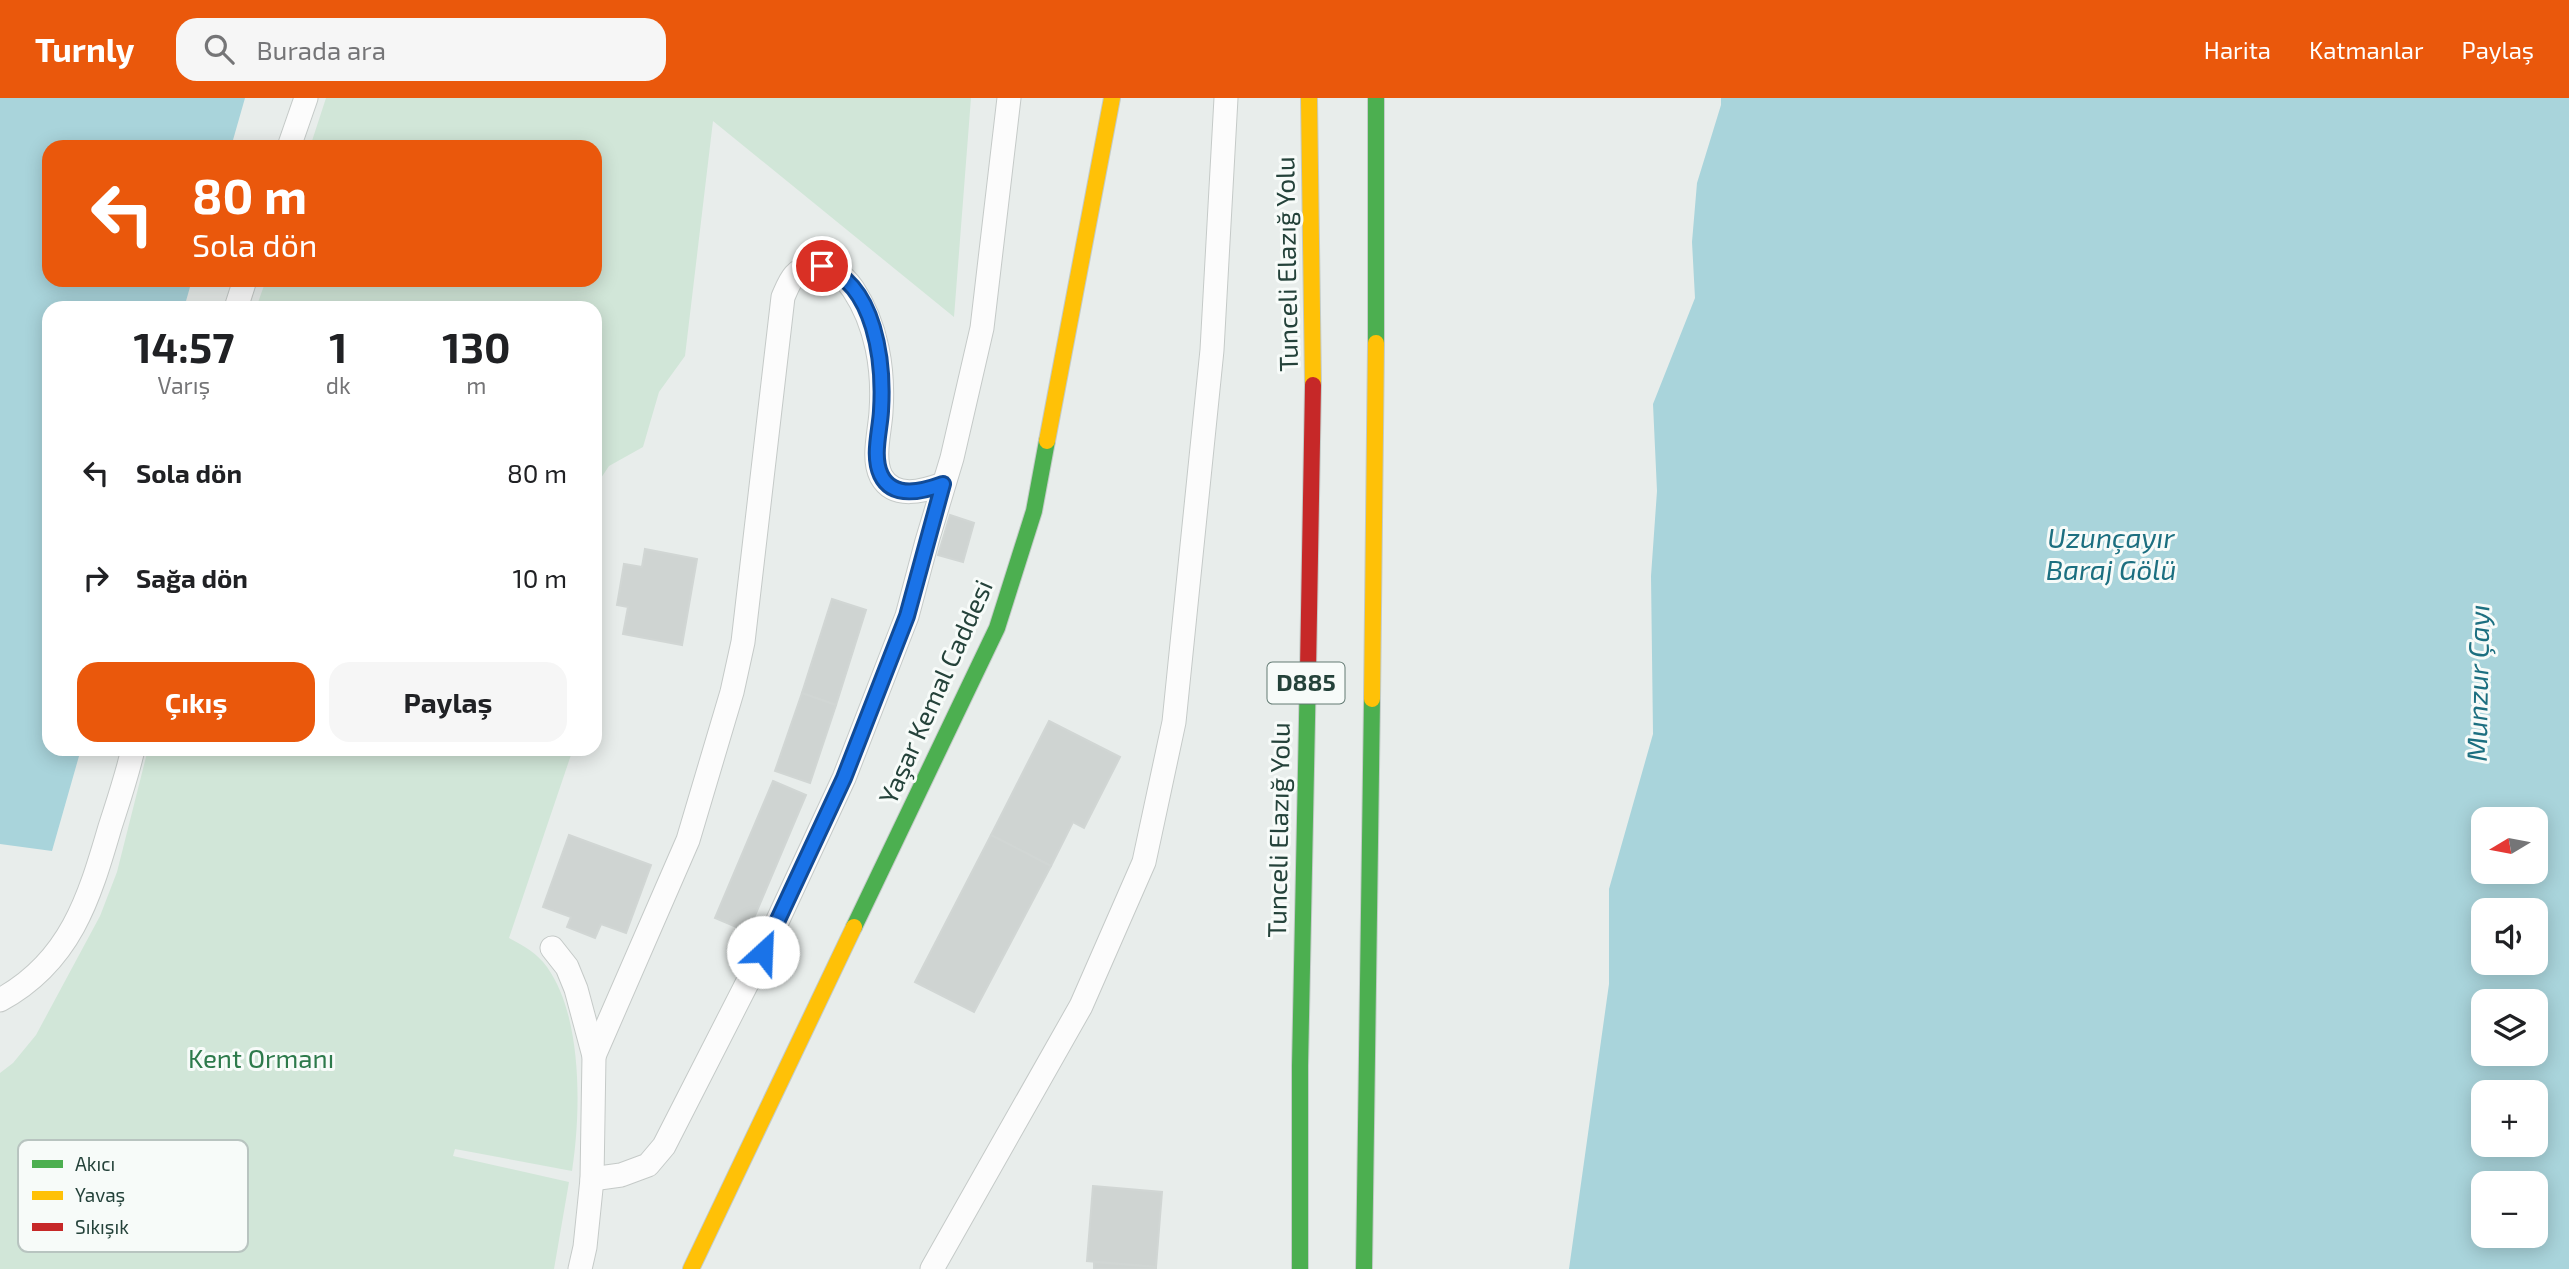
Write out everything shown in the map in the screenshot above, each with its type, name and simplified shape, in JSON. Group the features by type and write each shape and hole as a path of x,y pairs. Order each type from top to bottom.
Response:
{"main road":[{"name":"Yaşar Kemal Caddesi","path":"691,1269 997,628 1034,511 1112,98"},
{"name":"Tunceli Elazığ Yolu","path":"1300,1269 1301,1011 1313,417 1309,98"},
{"name":"D885","path":"1364,1269 1376,346 1376,98"}],"lane":[{"path":"291,140 306,98"},
{"path":"592,1179 621,1175 648,1165 664,1146 763,952 844,778 903,628 982,328 1009,98"},
{"path":"932,1269 1081,1006 1144,862 1174,722 1212,349 1226,98"},
{"path":"594,1056 688,840 732,692 743,642 783,297 792,276 804,267 822,266 835,271 850,285 863,304 872,327 881,366 881,411 877,451 881,475 895,489 920,493 943,484"},
{"path":"0,1000 23,988 48,965 66,942 100,863 131,756"},
{"path":"552,948 567,967 576,989 594,1056 592,1179 580,1269"}],"green space":[{"path":"326,98 971,98 954,317 713,121 685,356 659,392 643,447 609,466 602,476 602,301 258,301 264,287 602,287 602,140 312,140"},
{"name":"Kent Ormanı","path":"146,756 571,756 509,938 530,950 547,967 559,988 567,1012 573,1038 578,1094 572,1171 455,1149 453,1156 569,1182 554,1269 0,1269 0,1073 13,1063 36,1035 100,916 117,872"}],"water":[{"path":"0,98 245,98 233,140 42,140 42,287 190,287 186,301 42,301 42,756 79,756 52,851 0,844"},
{"name":"Uzunçayır Baraj Gölü","path":"1721,98 2569,98 2569,1269 1569,1269 1609,984 1609,889 1653,734 1651,576 1657,491 1653,404 1695,298 1692,242 1697,183"}],"building":[{"path":"950,515 974,523 963,562 938,555"},
{"path":"645,549 697,559 682,645 623,634 628,607 617,605 624,564 642,567"},
{"path":"832,599 866,610 836,705 802,693"},
{"path":"802,693 836,705 810,783 775,771"},
{"path":"1049,721 1120,757 1084,828 1073,822 1051,866 991,835"},
{"path":"773,781 806,795 748,932 715,918"},
{"path":"569,835 651,865 626,933 601,924 595,938 567,927 571,917 543,907"},
{"path":"991,835 1051,866 974,1012 915,982"},
{"path":"1093,1186 1162,1192 1156,1267 1087,1261"},
{"path":"1094,1262 1156,1267 1156,1269 1094,1269"}],"traffic: fast":[{"path":"1376,98 1376,343"},
{"path":"854,927 997,628 1034,511 1047,441"},
{"path":"1300,1269 1300,1066 1308,670"},
{"path":"1364,1269 1372,699"}],"traffic: slow":[{"path":"1047,441 1112,98"},
{"path":"1309,98 1313,385"},
{"path":"1372,699 1376,343"},
{"path":"691,1269 854,927"}],"traffic: jam":[{"path":"1308,670 1313,385"}],"route":[{"path":"763,952 844,778 907,616 943,484 920,493 895,489 881,475 877,451 881,411 881,366 872,327 863,304 850,285 835,271 822,266"}],"water label":[{"name":"Munzur Çayı","path":"2478,683"}]}
